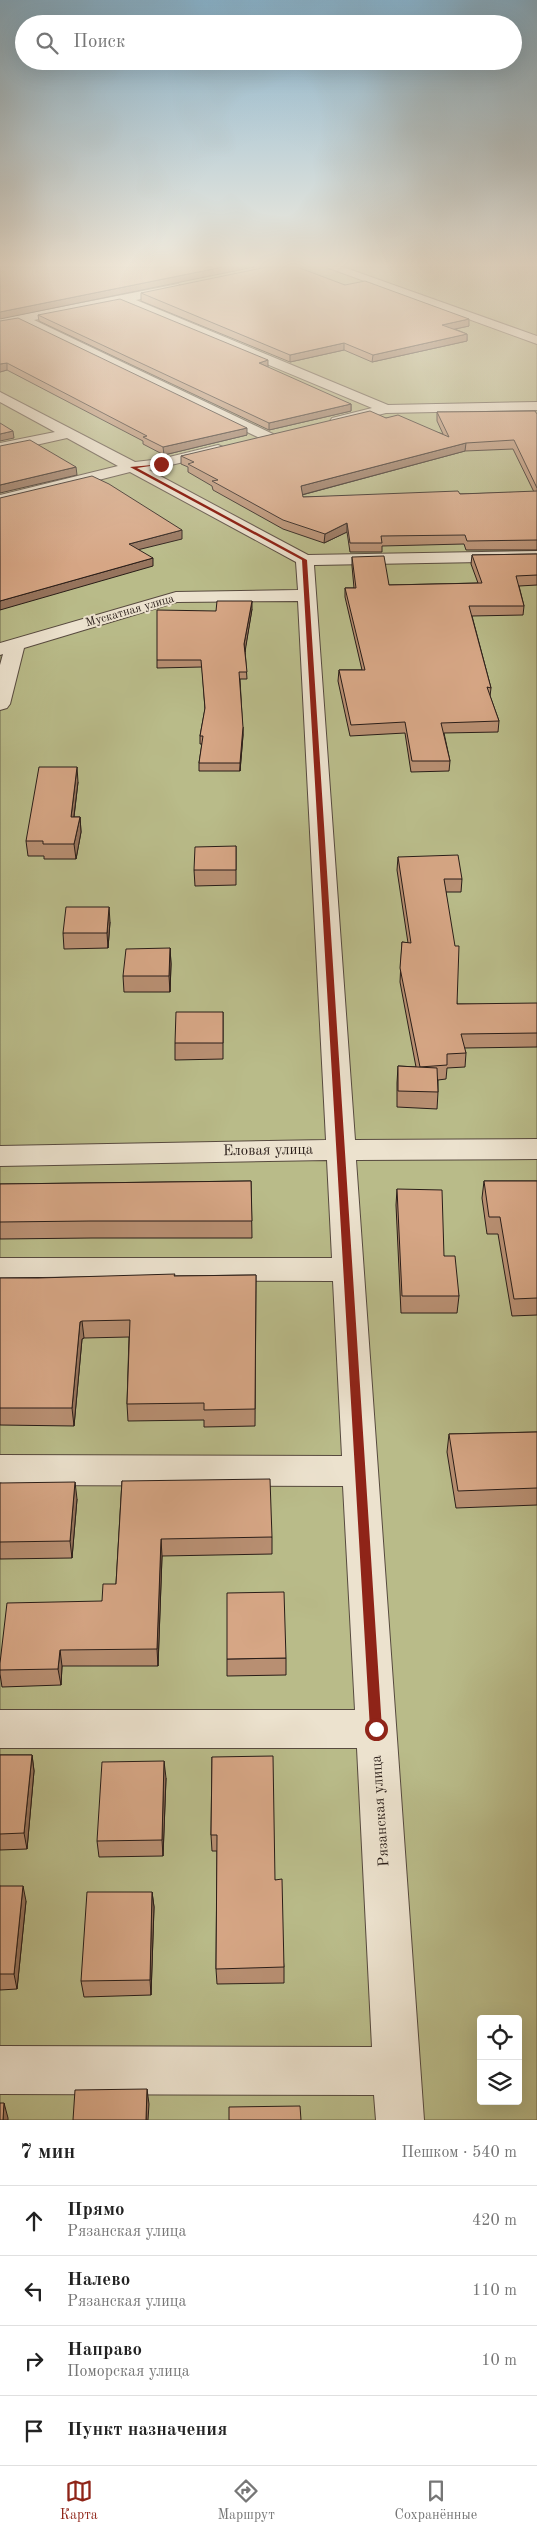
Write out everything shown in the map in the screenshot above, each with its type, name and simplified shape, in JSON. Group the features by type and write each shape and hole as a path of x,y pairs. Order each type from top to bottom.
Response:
{"street":[{"path":"119,366 270,438"},
{"path":"283,366 386,409"},
{"path":"2,399 305,560 537,556"},
{"path":"322,425 386,409 537,406"},
{"path":"0,448 69,433"},
{"path":"0,500 132,467 161,464 287,434"},
{"name":"Рязанская улица","path":"305,560 400,2120"},
{"name":"Мускатная улица","path":"0,704 8,646 176,597 307,595"},
{"name":"Еловая улица","path":"0,1156 341,1150 537,1149"},
{"path":"0,1268 348,1270"},
{"path":"0,1470 361,1471"},
{"path":"0,1729 376,1729"},
{"path":"0,2070 397,2071"}],"green space":[{"path":"0,366 537,366 537,2120 0,2120"}],"building":[{"path":"13,366 118,366 247,428 163,447 143,437 147,436"},
{"path":"147,366 266,366 351,404 269,423"},
{"path":"370,411 386,418 398,415 449,437 437,412 535,411 537,414 537,488 514,440 466,443 301,486 303,497 458,491 460,494 537,491 537,540 467,541 465,535 381,536 382,543 350,543 347,523 325,534 283,520 212,481 218,480 188,464 194,462 181,456"},
{"path":"0,423 13,431 0,434"},
{"path":"30,440 76,467 0,485 0,446"},
{"path":"92,476 109,484 182,530 129,544 153,558 0,601 0,498"},
{"path":"537,554 537,575 516,576 524,606 469,606 491,688 487,687 499,721 441,723 450,761 412,761 405,722 351,725 339,670 365,670 345,588 356,588 352,557 384,556 389,585 482,583 472,555"},
{"path":"217,601 252,601 244,644 247,672 239,672 243,727 240,763 199,763 203,736 200,736 205,708 201,660 157,660 157,610 216,611"},
{"path":"39,767 77,767 71,817 80,817 74,844 43,844 43,841 26,841"},
{"path":"236,846 236,870 194,870 195,847"},
{"path":"458,855 462,879 444,879 455,946 459,946 457,1004 537,1003 537,1033 461,1034 466,1053 447,1054 447,1065 420,1067 400,968 402,942 411,943 398,857"},
{"path":"66,907 109,907 107,933 63,933"},
{"path":"170,948 169,976 123,976 126,949"},
{"path":"176,1012 223,1012 223,1043 175,1043"},
{"path":"398,1066 437,1068 438,1092 398,1091"},
{"path":"251,1181 252,1221 0,1222 0,1184"},
{"path":"484,1181 537,1181 537,1298 514,1299 500,1217 489,1217"},
{"path":"397,1189 442,1190 444,1256 455,1256 459,1296 402,1296"},
{"path":"175,1274 174,1276 256,1275 255,1409 204,1410 204,1403 127,1404 130,1320 80,1322 72,1408 0,1408 0,1278"},
{"path":"537,1432 537,1488 458,1491 449,1434"},
{"path":"270,1479 272,1537 161,1539 157,1649 60,1650 58,1669 0,1670 7,1603 102,1601 103,1584 116,1584 122,1481"},
{"path":"75,1482 70,1541 0,1542 0,1483"},
{"path":"284,1592 286,1658 227,1659 227,1593"},
{"path":"0,1755 32,1755 24,1833 0,1834"},
{"path":"273,1756 275,1880 282,1879 284,1967 216,1969 217,1835 211,1835 212,1757"},
{"path":"164,1761 162,1840 97,1841 102,1762"},
{"path":"0,1886 23,1886 14,1974 0,1974"},
{"path":"87,1892 152,1892 150,1980 81,1981"},
{"path":"147,2089 146,2120 73,2120 75,2090"},
{"path":"0,2103 4,2103 3,2120 0,2120"},
{"path":"300,2106 301,2120 229,2120 229,2107"}],"route":[{"path":"161,464 132,467 305,560 376,1729"}]}
